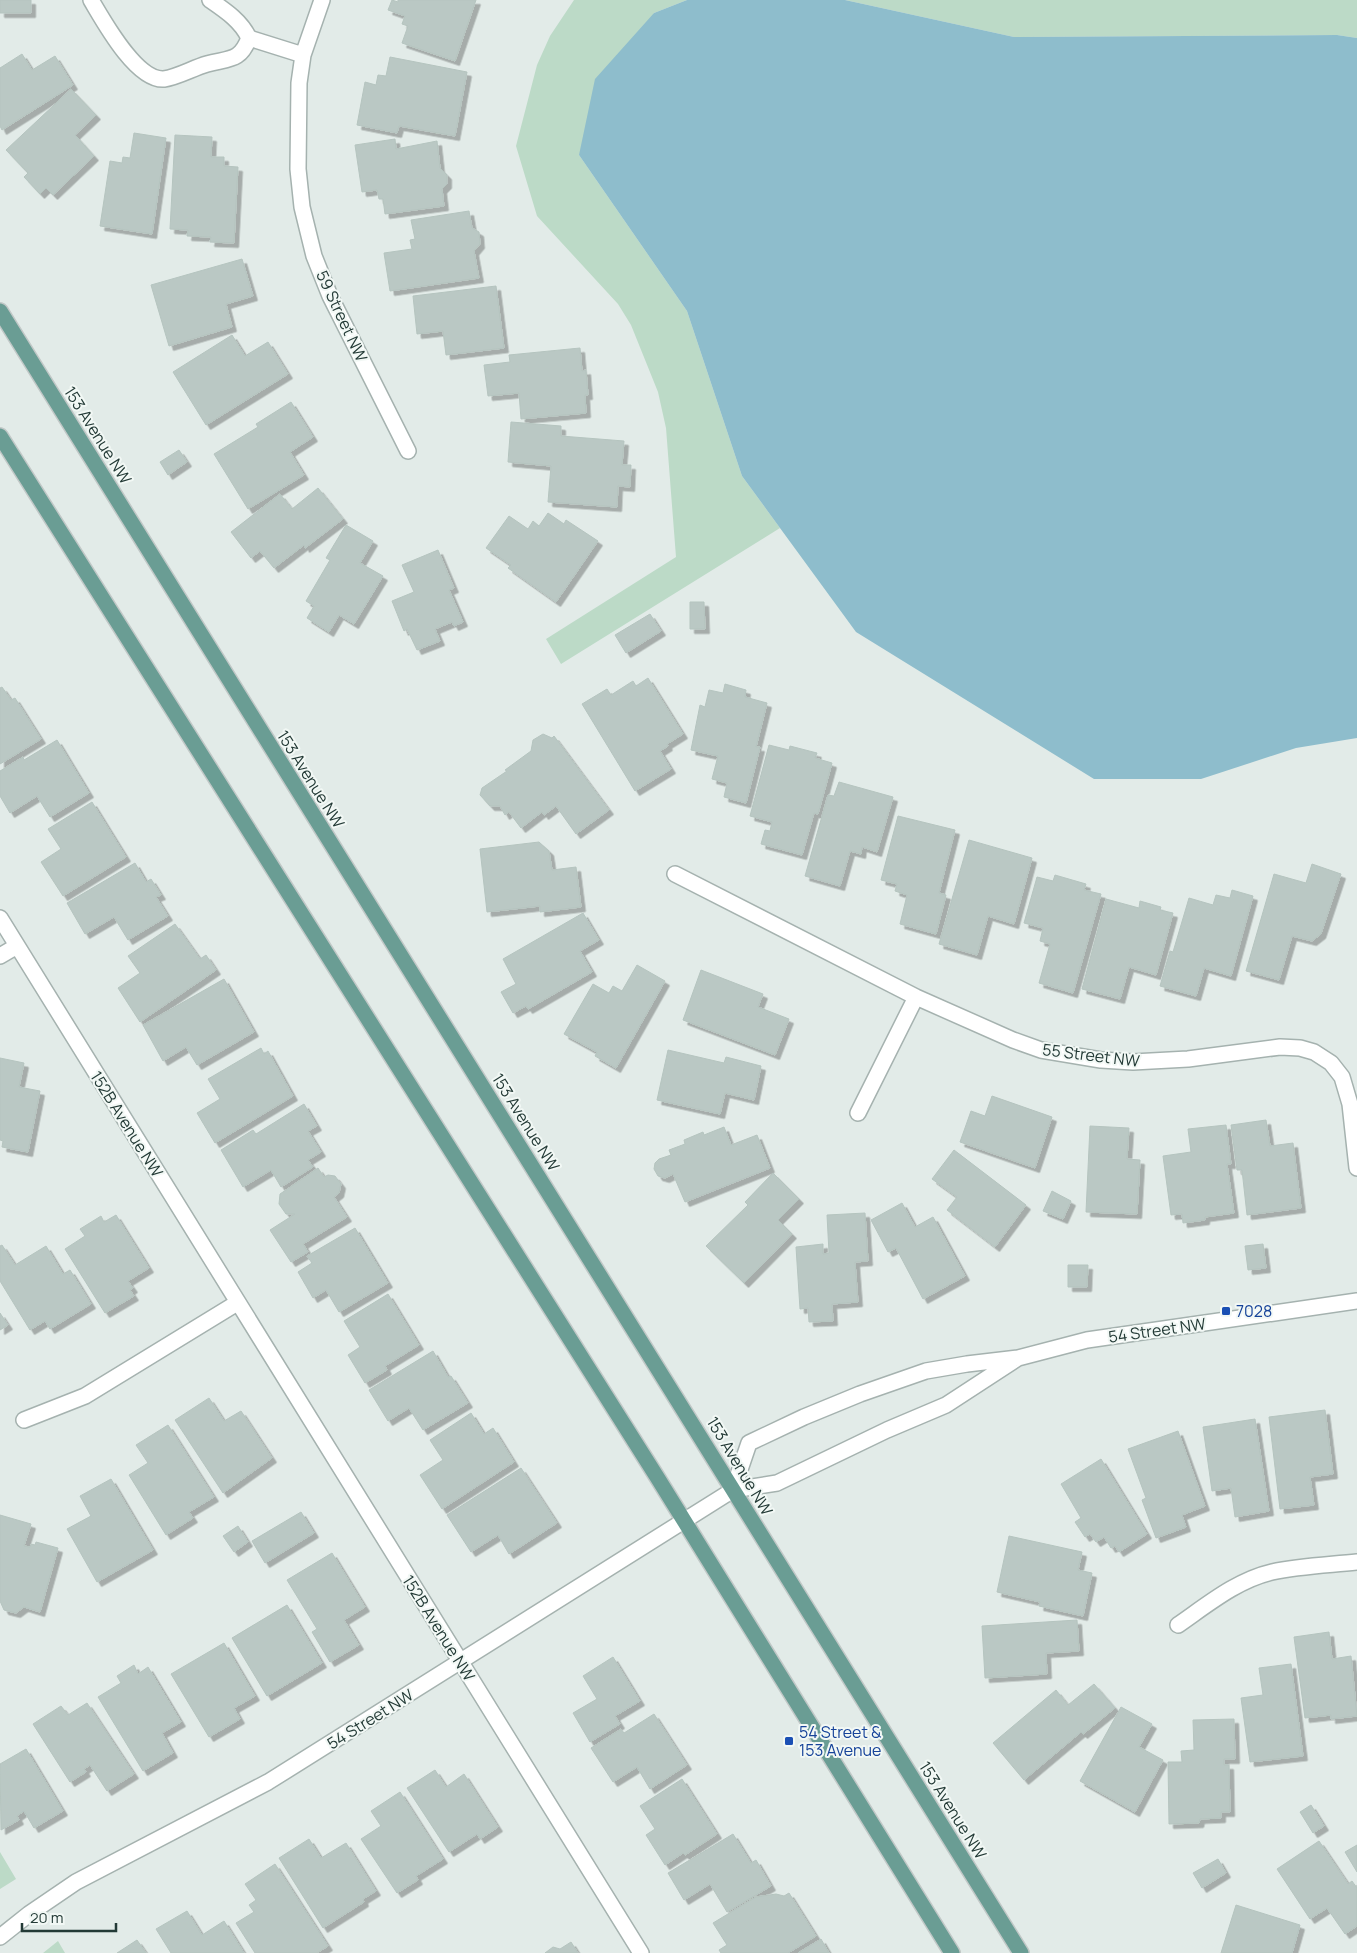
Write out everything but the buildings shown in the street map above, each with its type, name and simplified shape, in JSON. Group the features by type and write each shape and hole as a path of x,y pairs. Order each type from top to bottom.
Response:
{"main road":[{"name":"153 Avenue NW","path":"0,311 1021,1953"},
{"path":"0,436 684,1522 952,1953"}],"street":[{"path":"91,0 121,48 137,67 147,74 162,79 231,59 244,52 249,38 245,28 210,0"},
{"name":"59 Street NW","path":"322,0 303,55 297,115 298,169 302,207 314,256 330,296 408,450"},
{"path":"249,38 303,55"},
{"name":"55 Street NW","path":"675,874 916,997 1013,1040 1041,1050 1101,1060 1143,1062 1188,1059 1280,1047 1314,1052 1331,1063 1342,1077 1347,1092 1357,1168"},
{"name":"152B Avenue NW","path":"0,918 641,1953"},
{"path":"0,956 17,946"},
{"path":"858,1113 916,997"},
{"name":"54 Street NW","path":"733,1490 749,1443 804,1417 894,1381 926,1371 1018,1358 1087,1340 1357,1301"},
{"path":"24,1420 85,1396 237,1303"},
{"name":"54 Street NW","path":"0,1937 29,1914 76,1882 268,1782 733,1490 777,1483 887,1430 946,1405 1018,1358"},
{"path":"1178,1625 1230,1590 1252,1579 1272,1572 1357,1562"}],"green space":[{"path":"574,0 687,0 654,13 579,155 687,311 742,476 780,528 561,664 546,639 676,557 666,428 658,392 631,325 618,304 537,216 516,146 537,65 550,36"},
{"path":"845,0 1357,0 1357,38 1337,35 1014,37"},
{"path":"0,1852 16,1879 0,1889"},
{"path":"58,1941 65,1953 43,1953"}],"water":[{"path":"687,0 845,0 1014,37 1337,35 1357,38 1357,738 1296,748 1201,779 1094,779 856,632 742,476 687,311 579,155 595,79 654,13"}],"place":[{"name":"7028","path":"1226,1311"},
{"name":"54 Street & 153 Avenue","path":"789,1741"}]}
